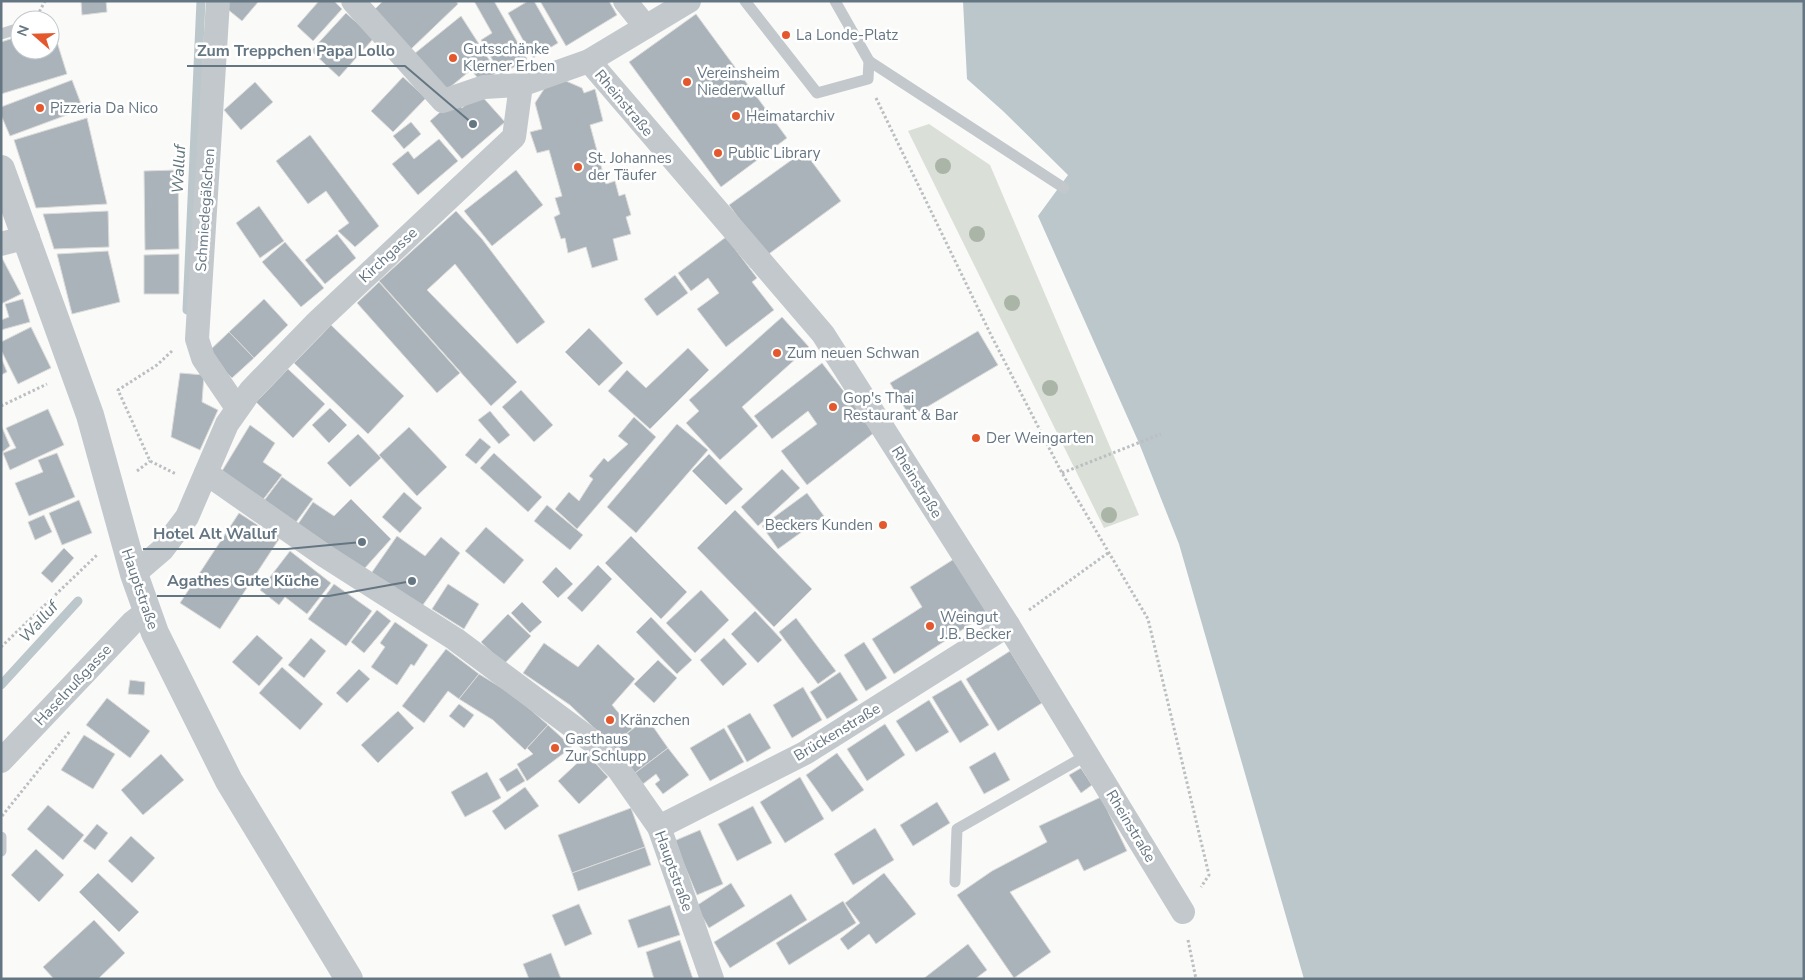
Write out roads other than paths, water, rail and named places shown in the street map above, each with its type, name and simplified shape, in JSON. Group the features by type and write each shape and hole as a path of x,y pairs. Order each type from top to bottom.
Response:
{"street":[{"name":"Schmiedegäßchen","path":"218,1 197,339 202,358 237,408"},
{"path":"353,1 443,101 484,88 521,85 589,61 689,1"},
{"path":"625,1 646,28"},
{"name":"Rheinstraße","path":"589,61 823,334 1008,625 1183,912"},
{"name":"Kirchgasse","path":"134,574 174,538 187,517 228,424 237,408 315,324 514,137 521,85"},
{"name":"Hauptstraße","path":"1,169 28,237 90,415 146,612 229,781 349,979"},
{"path":"1,244 28,237"},
{"name":"Hauptstraße","path":"206,473 325,556 455,639 592,741 619,770 658,827 712,979"},
{"name":"Haselnußgasse","path":"1,761 123,632 146,612"},
{"name":"Brückenstraße","path":"658,827 805,753 1008,625"}],"lane":[{"path":"745,1 817,93 868,80 869,61"},
{"path":"835,1 869,61 1064,188"},
{"path":"955,882 957,829 1088,755"},
{"path":"1,837 1,851"}],"waterway":[{"name":"Walluf","path":"187,310 201,1"},
{"name":"Walluf","path":"1,685 78,601"}],"place":[{"name":"La Londe-Platz","path":"786,35"},
{"name":"Gutsschänke Klerner Erben","path":"453,58"},
{"name":"Vereinsheim Niederwalluf","path":"687,82"},
{"name":"Pizzeria Da Nico","path":"40,108"},
{"name":"Heimatarchiv","path":"736,116"},
{"name":"Zum Treppchen Papa Lollo","path":"473,124"},
{"name":"Public Library","path":"718,153"},
{"name":"St. Johannes der Täufer","path":"578,167"},
{"name":"Zum neuen Schwan","path":"777,353"},
{"name":"Gop's Thai Restaurant & Bar","path":"833,407"},
{"name":"Der Weingarten","path":"976,438"},
{"name":"Beckers Kunden","path":"883,525"},
{"name":"Hotel Alt Walluf","path":"362,542"},
{"name":"Agathes Gute Küche","path":"412,581"},
{"name":"Weingut J.B. Becker","path":"930,626"},
{"name":"Kränzchen","path":"610,720"},
{"name":"Gasthaus Zur Schlupp","path":"555,748"}]}
